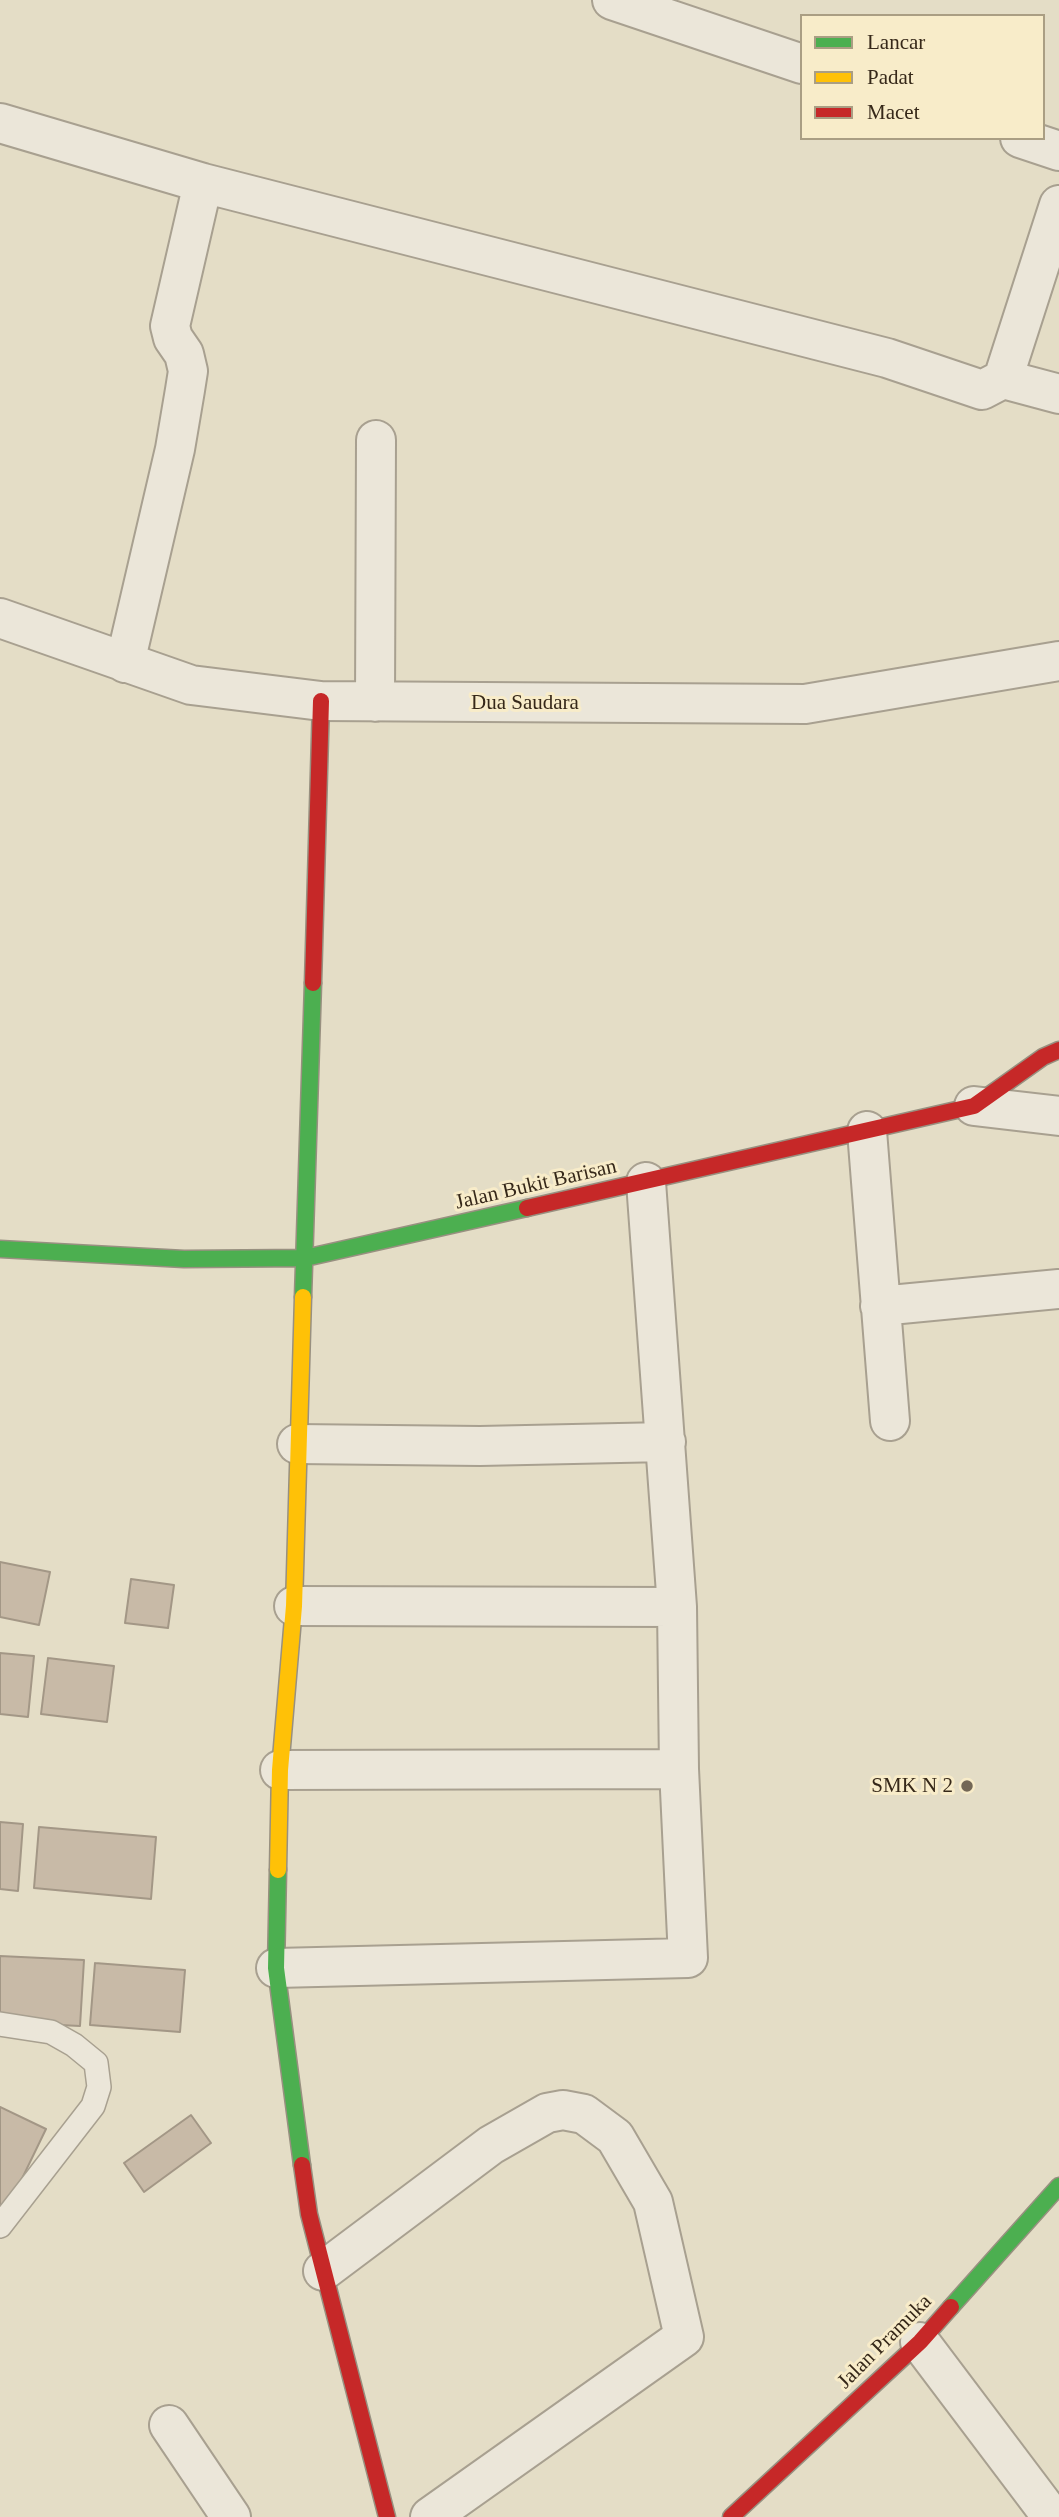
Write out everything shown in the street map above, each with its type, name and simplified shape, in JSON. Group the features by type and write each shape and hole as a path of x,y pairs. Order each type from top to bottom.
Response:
{"street":[{"path":"611,0 707,15 800,63"},
{"path":"0,123 203,183 887,358 982,390 1003,379 1059,394"},
{"path":"1026,140 1059,151"},
{"path":"125,663 175,449 185,390 188,370 184,354 173,338 170,326 203,183"},
{"path":"1003,379 1059,205"},
{"path":"376,440 376,702"},
{"name":"Dua Saudara","path":"0,618 191,685 321,701 805,704 1059,661"},
{"path":"321,701 294,1606 280,1770 276,1968 309,2214 387,2517"},
{"name":"Jalan Bukit Barisan","path":"0,1249 184,1259 304,1258 974,1106 1043,1057 1059,1051"},
{"path":"974,1106 1059,1116"},
{"path":"867,1130 890,1421"},
{"path":"276,1968 688,1958 679,1769 677,1607 646,1182"},
{"path":"880,1306 1059,1289"},
{"path":"297,1444 480,1446 666,1442"},
{"path":"294,1606 677,1607"},
{"path":"280,1770 679,1769"},
{"path":"323,2271 491,2145 547,2113 563,2110 584,2114 615,2137 653,2202 684,2337 430,2517"},
{"name":"Jalan Pramuka","path":"731,2517 919,2342 1059,2186"},
{"path":"919,2342 1052,2517"},
{"path":"169,2425 231,2517"}],"lane":[{"path":"0,2024 51,2032 74,2045 96,2063 99,2087 93,2106 0,2225"}],"building":[{"path":"0,1562 50,1572 39,1625 0,1617"},
{"path":"131,1579 174,1585 168,1628 125,1623"},
{"path":"0,1653 34,1656 28,1717 0,1714"},
{"path":"48,1658 114,1666 107,1722 41,1714"},
{"path":"0,1822 23,1824 18,1891 0,1889"},
{"path":"39,1827 156,1837 151,1899 34,1888"},
{"path":"0,1956 84,1960 80,2026 0,2022"},
{"path":"95,1963 185,1970 180,2032 90,2025"},
{"path":"0,2107 46,2129 0,2224"},
{"path":"191,2115 211,2143 144,2192 124,2163"}],"traffic: fast":[{"path":"303,1297 313,983"},
{"path":"0,1249 184,1259 305,1258 527,1208"},
{"path":"278,1870 276,1968 302,2165"},
{"path":"951,2307 1059,2186"}],"traffic: slow":[{"path":"278,1870 280,1770 294,1606 303,1297"}],"traffic: jam":[{"path":"313,983 321,701"},
{"path":"527,1208 974,1106 1043,1057 1059,1050"},
{"path":"302,2165 309,2214 387,2517"},
{"path":"731,2517 920,2342 951,2307"}],"place":[{"name":"SMK N 2","path":"967,1786"}]}
